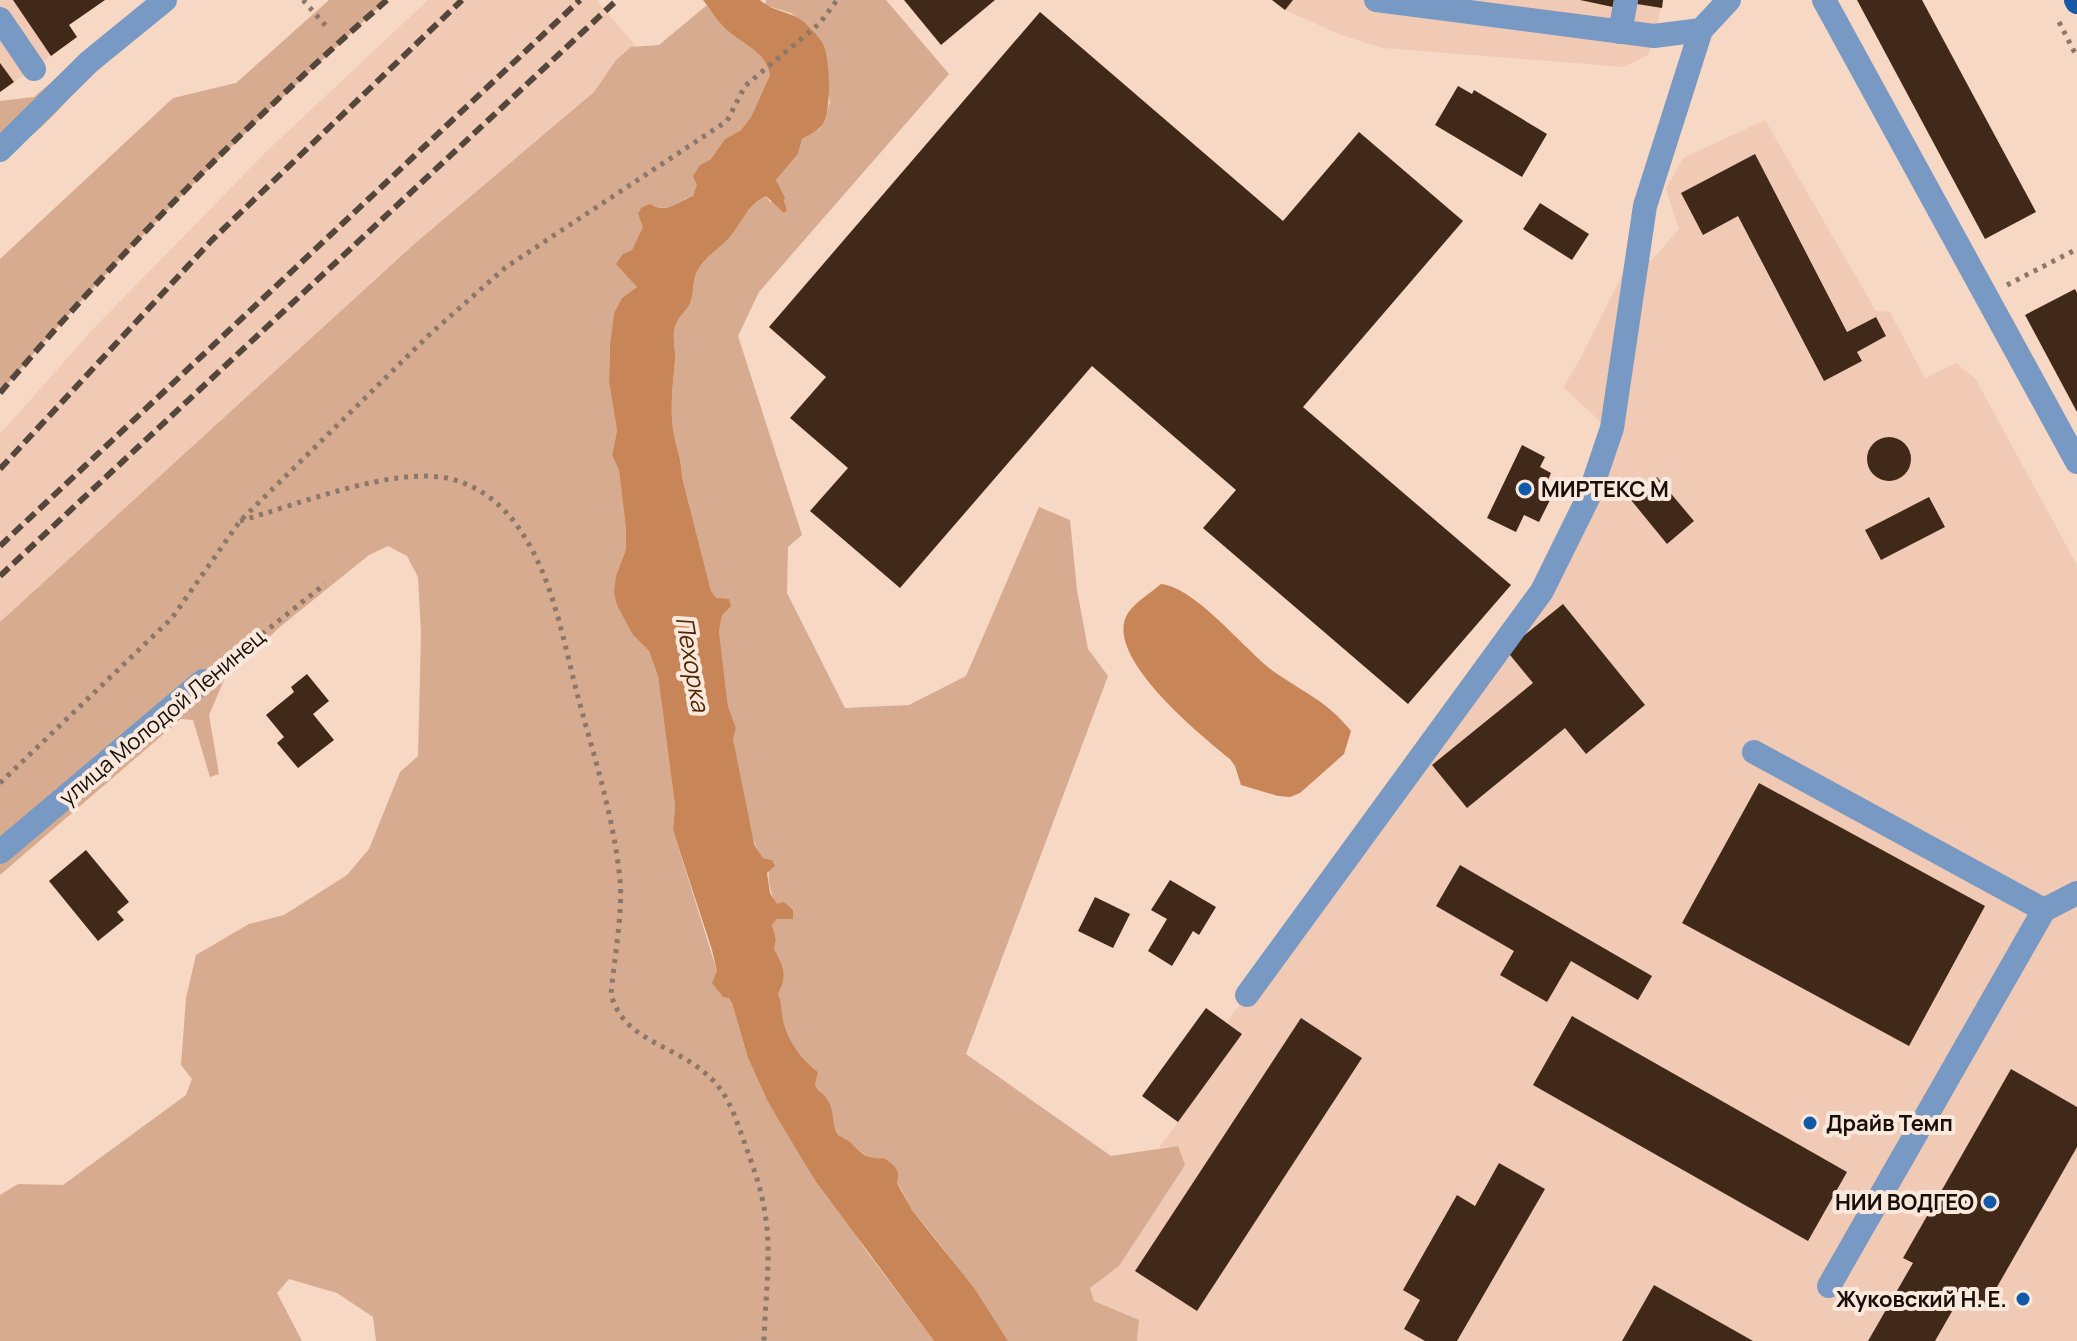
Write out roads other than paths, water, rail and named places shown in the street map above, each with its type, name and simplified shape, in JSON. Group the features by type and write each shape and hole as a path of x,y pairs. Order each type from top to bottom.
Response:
{"street":[{"path":"0,150 89,62 165,0"},
{"path":"1376,0 1553,11 1620,32 1654,36 1701,30"},
{"path":"1620,32 1626,0"},
{"path":"1247,995 1542,591 1589,496 1612,428 1645,206 1701,30 1729,0"},
{"path":"1824,0 2077,462"},
{"path":"0,19 34,69"},
{"name":"улица Молодой Ленинец","path":"0,852 203,681"},
{"path":"1754,752 2044,910"},
{"path":"1829,1286 2044,910 2077,893"}],"water":[{"name":"Пехорка","path":"703,0 760,0 799,18 822,43 829,74 829,98 822,125 802,139 798,154 776,180 785,197 787,210 784,213 766,196 753,205 730,236 699,268 690,303 677,321 674,333 673,429 711,591 716,598 729,599 731,606 722,615 719,631 728,706 736,728 733,739 754,844 763,858 772,860 775,866 767,873 770,893 777,904 784,902 793,910 793,919 777,919 772,925 776,939 774,949 784,971 778,994 783,1019 796,1048 818,1072 815,1085 829,1103 837,1133 865,1155 884,1158 896,1168 897,1183 912,1210 974,1288 1008,1341 934,1341 815,1180 767,1100 748,1058 732,1003 712,983 717,971 712,950 673,830 675,806 658,676 649,651 633,635 614,593 616,576 626,549 626,529 619,470 612,455 617,431 609,382 610,344 614,313 622,298 637,287 616,264 623,254 632,250 643,227 638,214 641,208 650,204 667,208 693,196 697,185 693,176 700,165 710,160 725,139 741,130 751,117 770,75 759,54 724,27"},
{"path":"1161,584 1189,596 1204,607 1273,671 1324,704 1351,731 1344,754 1300,793 1290,797 1278,796 1241,785 1230,759 1178,713 1141,671 1128,650 1123,630 1131,609"}],"railway":[{"path":"0,393 186,189 387,0"},
{"path":"0,469 212,240 462,0"},
{"path":"0,546 580,0"},
{"path":"0,576 617,0"}],"place":[{"name":"МИРТЕКС М","path":"1525,489"},
{"name":"Драйв Темп","path":"1810,1123"},
{"name":"НИИ ВОДГЕО","path":"1990,1202"},
{"name":"Жуковский Н. Е.","path":"2023,1299"}]}
